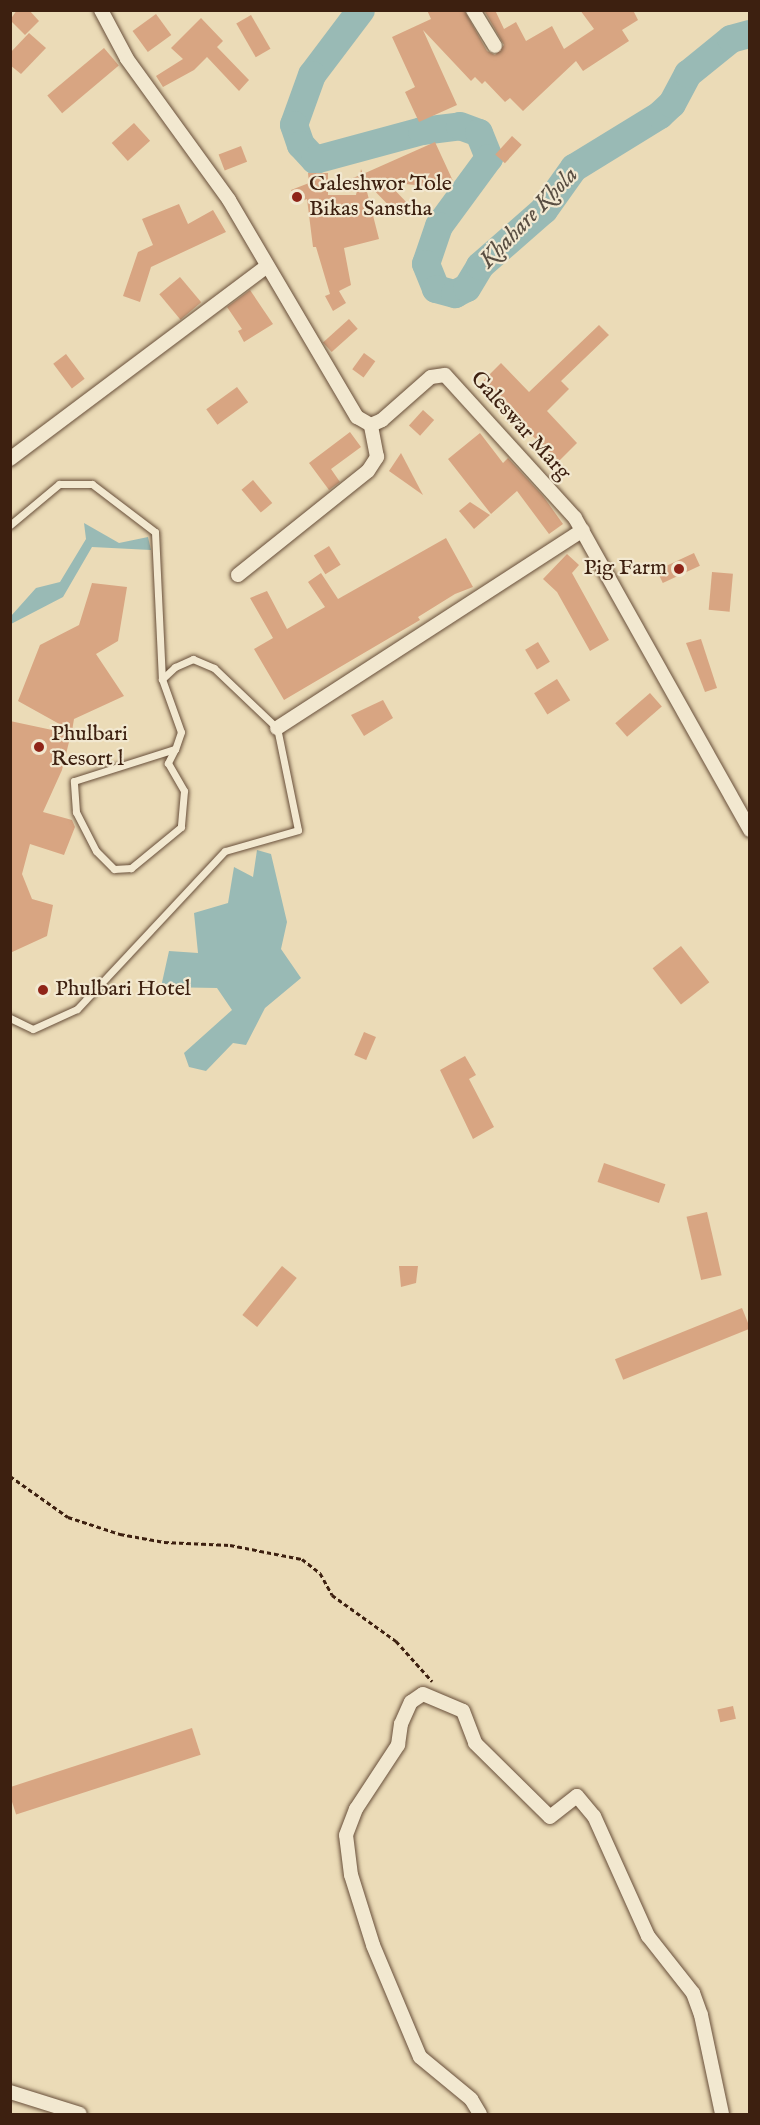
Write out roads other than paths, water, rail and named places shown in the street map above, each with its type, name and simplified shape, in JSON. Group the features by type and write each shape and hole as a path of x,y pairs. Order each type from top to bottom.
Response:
{"street":[{"path":"101,10 127,59 229,200 357,417 371,425 377,457 368,471 238,576"},
{"path":"473,10 495,46"},
{"path":"10,459 267,266"},
{"name":"Galeswar Marg","path":"371,425 382,420 431,376 445,375 582,530 749,830"},
{"path":"277,728 582,530"},
{"path":"480,2115 471,2099 420,2057 373,1945 351,1875 346,1835 356,1809 398,1745 401,1724 411,1702 423,1694 452,1704 463,1711 476,1743 550,1817 577,1796 594,1816 648,1936 693,1993 701,2015 722,2115"},
{"path":"10,2092 80,2115"}],"lane":[{"path":"10,525 59,484 92,484 155,532 162,679 181,732 175,749 168,763 184,791 181,827 131,868 114,869 96,851 76,812 74,781 175,749"},
{"path":"10,1018 33,1029 78,1009 225,850 298,830 277,728 214,668 193,659 175,667 162,679"}],"water":[{"path":"84,523 119,543 148,537 151,550 92,547 63,597 11,624 11,616 36,588 60,582 86,539"},
{"path":"257,850 271,854 287,922 281,949 301,978 265,1008 246,1045 233,1043 206,1071 189,1067 184,1053 232,1010 217,988 161,987 169,951 198,953 194,913 228,903 234,867 253,877"}],"waterway":[{"name":"Khahare Khola","path":"361,10 312,75 294,125 301,145 315,160 422,131 460,126 479,133 489,158 439,226 426,264 436,289 455,294 467,288 480,266 544,210 574,168 660,115 672,104 688,74 731,39 750,34"}],"place":[{"name":"Galeshwor Tole Bikas Sanstha","path":"297,197"},
{"name":"Pig Farm","path":"679,569"},
{"name":"Phulbari Resort l","path":"39,747"},
{"name":"Phulbari Hotel","path":"43,990"}]}
